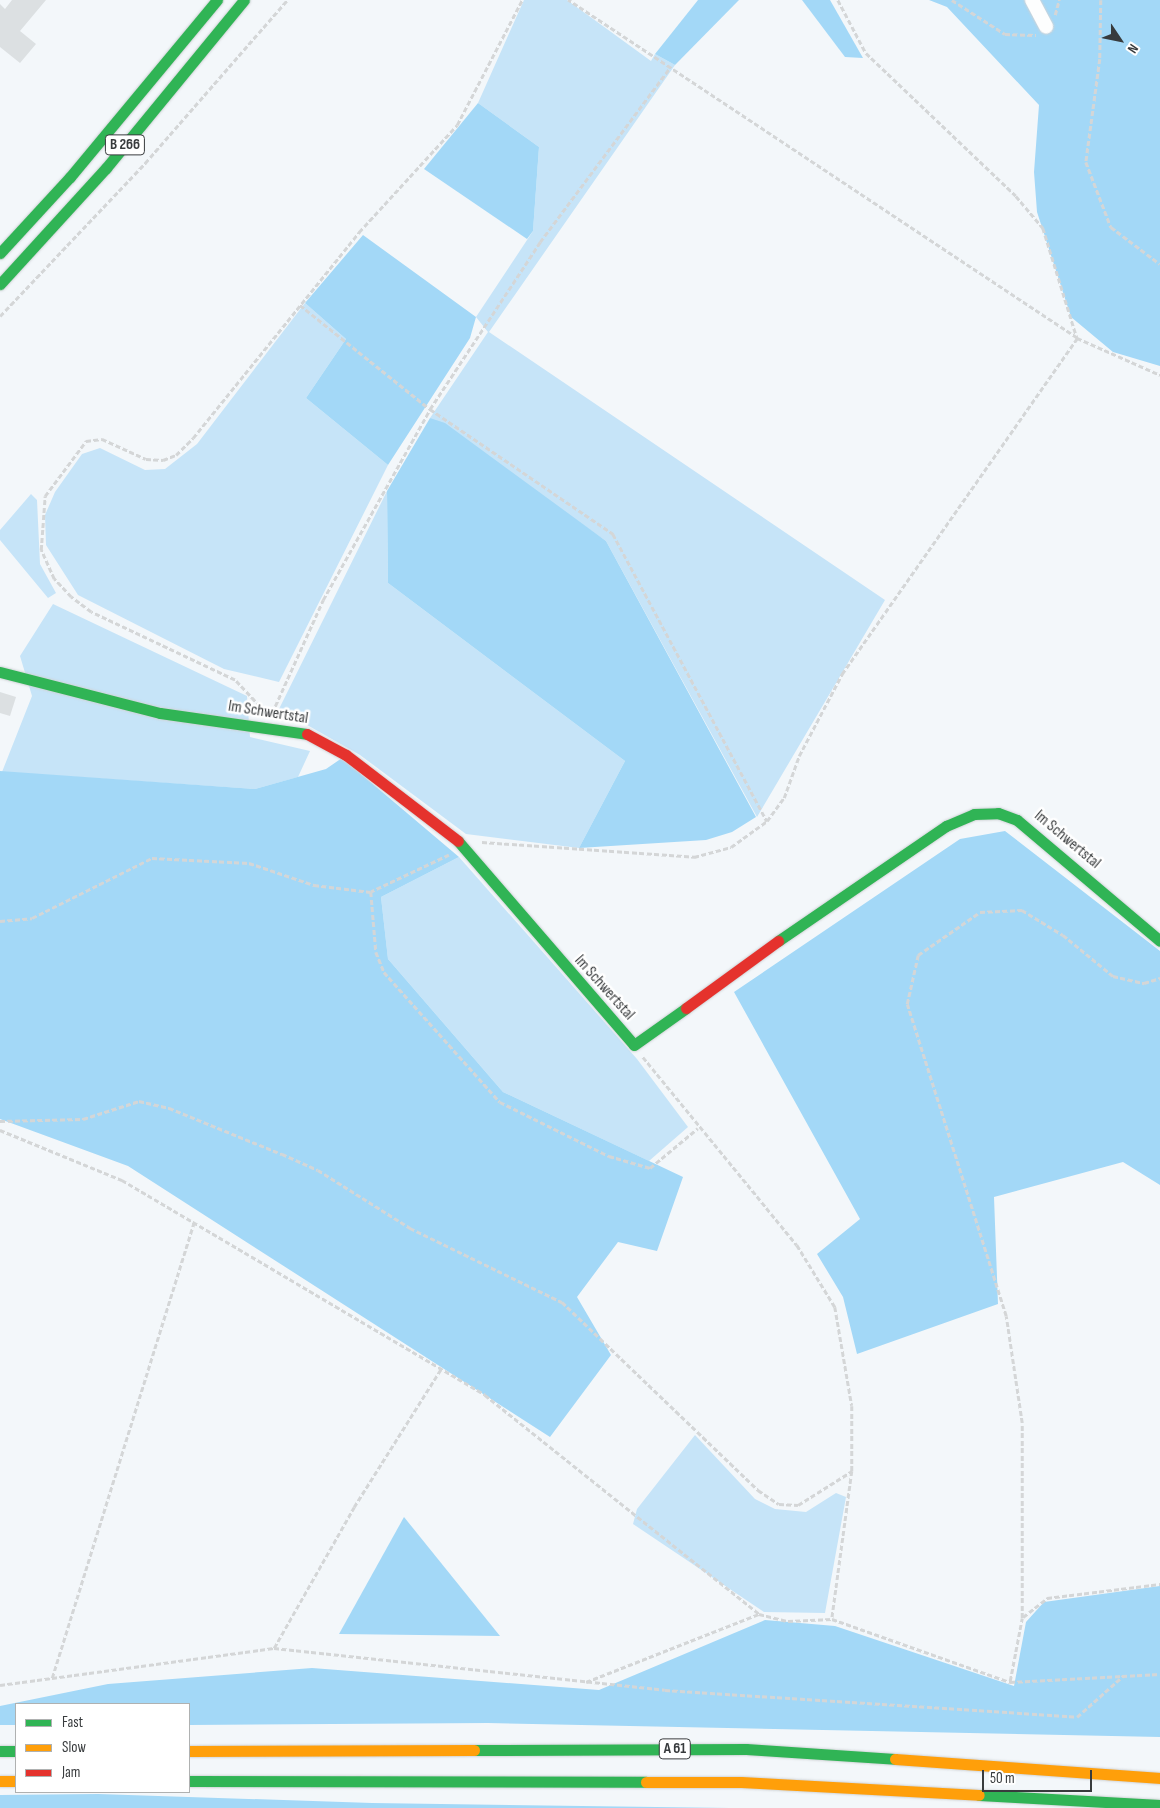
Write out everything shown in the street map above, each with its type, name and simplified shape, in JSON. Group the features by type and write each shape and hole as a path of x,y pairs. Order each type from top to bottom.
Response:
{"main road":[{"name":"B 266","path":"0,253 70,177 218,0"},
{"name":"B 266","path":"0,284 106,168 244,0"},
{"name":"B 266","path":"6,226 70,177"},
{"name":"Im Schwertstal","path":"0,672 160,713 307,734 346,754 465,847 634,1045 840,896 946,826 974,814 998,813 1017,820 1160,942"},
{"name":"A 61","path":"190,1751 746,1749 1160,1778"},
{"path":"0,1752 15,1751"},
{"path":"0,1781 15,1781"},
{"name":"A 61","path":"190,1781 741,1782 1160,1805"}],"street":[{"path":"1032,0 1046,26"}],"path":[{"path":"0,316 145,163 287,0"},
{"path":"522,0 457,125 300,305 176,454 146,459 102,439 86,441 78,448 45,496 40,523 46,566 78,602 236,680 270,717 324,600 430,409 540,242 669,69"},
{"path":"568,0 669,69 1077,338 1160,375"},
{"path":"838,0 866,53 1016,196 1043,228 1077,338"},
{"path":"952,0 1004,34 1034,37 1058,11 1059,0"},
{"path":"1100,0 1100,58 1086,162 1112,227 1160,264"},
{"path":"300,305 430,409 613,534 767,821"},
{"path":"0,921 32,918 152,858 249,863 314,885 371,892 465,847 494,843 694,858 731,848 767,821 784,798 799,756 842,674 1077,338"},
{"path":"371,892 376,952 384,972 500,1102 609,1156 650,1168 698,1128"},
{"path":"1010,1682 1022,1618 1022,1422 1006,1316 907,1004 918,955 980,912 1022,910 1063,934 1113,976 1144,983 1160,978"},
{"path":"634,1045 698,1128 797,1245 835,1307 852,1406 852,1471 832,1619"},
{"path":"0,1121 83,1119 139,1101 169,1108 282,1154 318,1170 410,1228 562,1302 758,1490 779,1504 798,1505 852,1471"},
{"path":"0,1130 122,1180 485,1395 759,1614 788,1621 832,1619 1010,1682 1160,1674"},
{"path":"52,1678 194,1222"},
{"path":"274,1648 354,1506 441,1369"},
{"path":"1022,1618 1047,1598 1160,1584"},
{"path":"584,1683 759,1614"},
{"path":"0,1685 274,1648 584,1683 1077,1717 1124,1675"}],"shaded area":[{"path":"524,0 567,0 651,61 655,54 675,65 489,332 885,600 757,817 606,541 430,418 488,332 476,317 533,231 539,147 478,103"},
{"path":"698,0 739,0 675,65 655,54"},
{"path":"802,0 830,0 863,58 845,57"},
{"path":"929,0 1160,0 1160,366 1113,352 1071,317 1037,212 1034,172 1039,105 947,7"},
{"path":"478,103 539,147 533,231 527,239 424,169"},
{"path":"363,235 476,317 470,338 388,465 306,398 346,339 305,303"},
{"path":"305,303 346,339 306,398 388,465 279,682 224,669 78,595 46,545 45,515 55,492 82,454 100,448 145,470 165,469 197,444"},
{"path":"430,418 445,423 606,541 756,817 732,832 706,840 579,848 625,761 388,583 387,491"},
{"path":"387,491 388,583 625,761 579,848 466,834 360,755 279,709"},
{"path":"31,494 37,500 40,564 56,593 48,598 0,540 0,530"},
{"path":"53,604 247,696 250,737 310,751 298,777 255,789 2,772 32,696 20,656"},
{"path":"342,758 459,857 381,897 388,959 503,1092 683,1177 657,1251 618,1242 577,1297 611,1355 550,1437 128,1166 0,1119 0,771 255,789 326,769"},
{"path":"1005,831 1160,951 1160,1185 1123,1162 994,1197 998,1304 857,1354 843,1297 817,1254 860,1219 734,992 960,839"},
{"path":"459,857 637,1059 688,1127 649,1161 503,1092 388,959 381,897"},
{"path":"695,1435 755,1499 775,1509 806,1512 836,1493 846,1497 825,1613 764,1612 633,1524 637,1509"},
{"path":"404,1517 500,1636 339,1634"},
{"path":"1160,1586 1160,1737 488,1723 190,1725 190,1703 15,1703 15,1725 0,1725 0,1706 108,1684 312,1668 599,1690 765,1620 835,1626 1014,1686 1026,1622 1044,1602"},
{"path":"98,1794 372,1803 730,1808 0,1808 0,1795"}],"building":[{"path":"12,0 46,0 20,31 36,44 20,63 0,47 0,4 5,9"},
{"path":"0,692 16,697 10,716 0,713"}],"traffic: fast":[{"path":"0,253 70,177 217,0"},
{"path":"0,284 106,168 244,0"},
{"path":"0,672 160,713 307,734"},
{"path":"778,941 946,826 974,814 998,813 1017,820 1160,941"},
{"path":"458,841 634,1045 686,1008"},
{"path":"474,1750 746,1749 895,1759"},
{"path":"0,1751 15,1751"},
{"path":"190,1781 646,1782"},
{"path":"979,1795 1160,1805"}],"traffic: slow":[{"path":"190,1751 474,1750"},
{"path":"895,1759 1160,1778"},
{"path":"0,1781 15,1781"},
{"path":"646,1782 741,1782 979,1795"}],"traffic: jam":[{"path":"307,734 346,755 458,841"},
{"path":"686,1008 778,941"}]}
